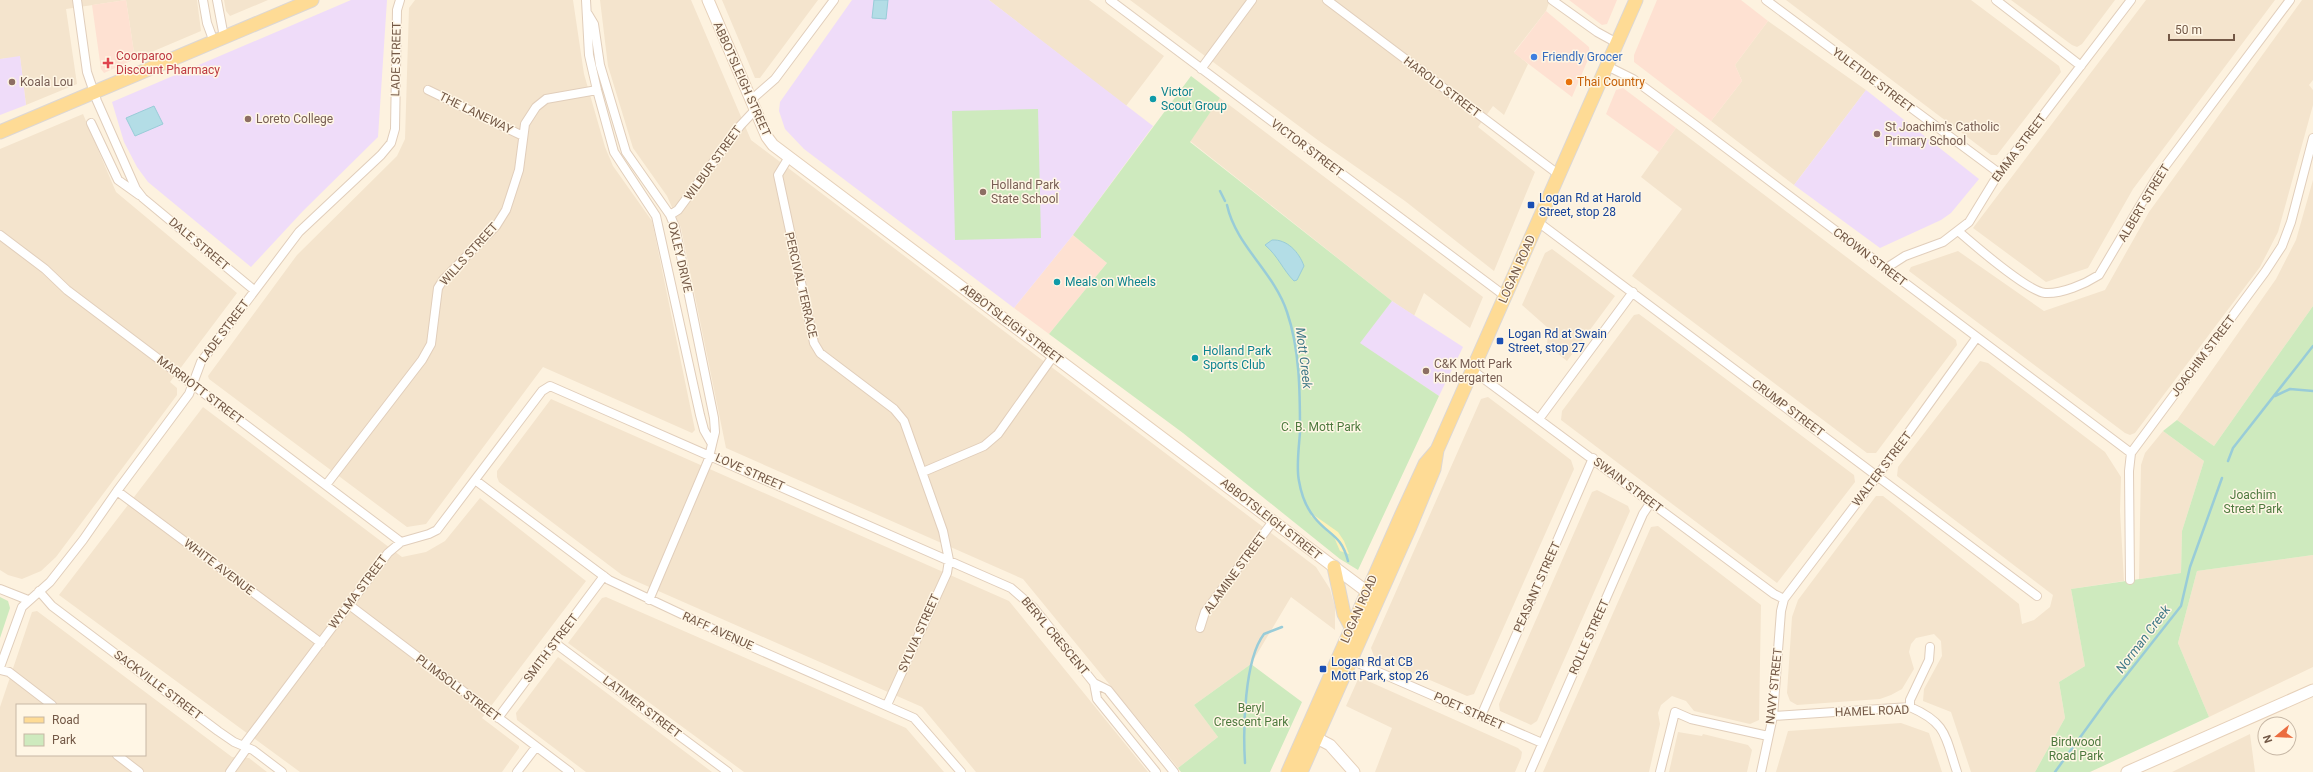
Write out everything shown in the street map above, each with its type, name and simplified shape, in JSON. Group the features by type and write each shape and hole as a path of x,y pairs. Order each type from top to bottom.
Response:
{"main road":[{"path":"0,132 219,39 292,4 312,0"},
{"name":"LOGAN ROAD","path":"1288,772 1351,627 1422,470 1437,450 1636,0"},
{"name":"LOGAN ROAD","path":"1302,772 1378,600 1434,468 1437,450"},
{"path":"1334,567 1344,614 1351,627"}],"street":[{"name":"DALE STREET","path":"77,0 87,70 94,92 134,186 143,198"},
{"path":"203,0 207,24 219,39"},
{"path":"217,0 219,39"},
{"name":"LADE STREET","path":"393,0 397,10"},
{"name":"LADE STREET","path":"0,668 14,625 22,607 28,600 50,582 189,394 198,366 254,290 300,232 381,155 391,143 395,129 397,10 400,0"},
{"name":"OXLEY DRIVE","path":"586,0 588,14 586,29 589,55 596,90 614,152 656,216 700,415 704,430 712,444"},
{"name":"ABBOTSLEIGH STREET","path":"708,0 767,137 790,157 1274,520 1378,600"},
{"path":"751,100 775,79 834,0"},
{"name":"VICTOR STREET","path":"1111,0 1505,296"},
{"path":"1201,69 1252,0"},
{"name":"HAROLD STREET","path":"1326,0 1558,174"},
{"path":"1552,0 1589,28 1617,43"},
{"name":"YULETIDE STREET","path":"1766,0 1999,174"},
{"path":"1996,0 2081,66"},
{"name":"EMMA STREET","path":"1888,271 1891,265 1904,256 1943,242 1969,222 1999,174 2131,0"},
{"name":"ALBERT STREET","path":"1958,231 2028,286 2044,293 2058,292 2081,284 2099,275 2157,177 2290,0"},
{"name":"OXLEY DRIVE","path":"588,14 594,24 600,65 626,152 670,215 675,227 714,418 715,432 710,455 648,600"},
{"name":"CROWN STREET","path":"1607,66 1640,84 2131,453"},
{"name":"THE LANEWAY","path":"428,90 523,136"},
{"name":"WILLS STREET","path":"326,485 422,360 431,344 438,288 451,270 496,226 506,210 519,170 526,124 536,107 546,99 596,90"},
{"name":"WILBUR STREET","path":"670,215 678,210 740,126 755,110"},
{"name":"DALE STREET","path":"91,123 118,180 143,198 254,290"},
{"name":"JOACHIM STREET","path":"2131,453 2265,272 2282,246 2291,222 2313,138"},
{"name":"PERCIVAL TERRACE","path":"790,157 778,175 814,343 820,353 894,409 904,421 923,472 942,531 949,560"},
{"name":"CRUMP STREET","path":"1538,222 1878,475 2037,596"},
{"name":"MARRIOTT STREET","path":"0,235 45,269 71,293 401,542"},
{"path":"1539,419 1633,292"},
{"name":"WALTER STREET","path":"1784,599 1878,475 1977,337"},
{"path":"923,472 984,446 998,434 1054,355"},
{"name":"SWAIN STREET","path":"1472,370 1593,458 1774,594 1784,599"},
{"name":"LOVE STREET","path":"550,386 949,560"},
{"name":"WYLMA STREET","path":"230,772 245,747 348,604 388,553 401,542 429,534 437,530 542,391 550,386"},
{"path":"2130,580 2129,471 2131,453"},
{"name":"PEASANT STREET","path":"1481,716 1593,458"},
{"name":"RAFF AVENUE","path":"475,480 604,576 648,600 914,718 961,772"},
{"name":"WHITE AVENUE","path":"117,491 321,643"},
{"name":"ROLLE STREET","path":"1530,772 1640,521 1651,502"},
{"name":"ALAMINE STREET","path":"1200,628 1205,612 1274,520"},
{"name":"BERYL CRESCENT","path":"949,560 1011,588 1022,596 1034,608 1094,683 1108,690 1174,772"},
{"name":"SYLVIA STREET","path":"887,705 947,572 949,560"},
{"name":"SMITH STREET","path":"498,718 604,576"},
{"path":"0,589 28,600"},
{"name":"SACKVILLE STREET","path":"39,591 44,599 59,611 218,731 282,772"},
{"name":"NAVY STREET","path":"1761,772 1772,716 1781,611 1784,599"},
{"name":"PLIMSOLL STREET","path":"348,604 570,772"},
{"name":"LATIMER STREET","path":"555,643 728,772"},
{"path":"1910,707 1910,700 1929,660 1930,647"},
{"name":"POET STREET","path":"1351,660 1542,743"},
{"path":"0,668 9,672 51,704"},
{"name":"BERYL CRESCENT","path":"1094,683 1097,699 1156,772"},
{"path":"2127,772 2313,690"},
{"name":"HAMEL ROAD","path":"1772,716 1910,707 1930,717 1942,727 1956,772"},
{"path":"1660,772 1675,712 1691,719 1768,736"},
{"path":"1305,732 1338,752 1354,772"},
{"path":"517,772 536,747"},
{"path":"118,756 140,772"}],"shaded area":[{"path":"0,0 126,0 66,9 77,84 26,105 20,57 0,59"},
{"path":"126,0 197,0 201,31 135,59"},
{"path":"126,0 135,59 104,73 101,69 92,5"},
{"path":"224,0 268,0 230,16 226,11"},
{"name":"Loreto College","path":"351,0 387,0 378,137 303,211 251,267 148,182 137,167 124,142 112,102"},
{"path":"415,0 573,0 584,74 605,147 613,166 652,221 695,430 692,433 543,367 426,524 407,527 209,379 208,376 297,255 397,156 405,139 409,8"},
{"path":"600,0 691,0 751,140 1316,567 1330,589 1335,607 1335,630 1291,597 1251,664 1194,705 1218,737 1178,768 1023,579 726,448 681,228 667,196 633,148 608,66"},
{"path":"722,0 818,0 760,78 755,78"},
{"name":"Holland Park State School","path":"852,0 989,0 1153,126 1073,235 1014,308 804,149 785,129 779,111 780,102"},
{"path":"989,0 1089,0 1164,56 1126,106"},
{"path":"1130,0 1550,0 1546,11 1514,52 1528,64 1504,115 1493,106 1478,127 1535,172 1494,271 1405,201 1319,141"},
{"path":"1569,0 1617,0 1607,24 1602,25"},
{"path":"1657,0 1741,0 1768,21 1735,65 1742,81 1711,121 1634,62 1634,55"},
{"path":"1786,0 1971,0 2059,66 2061,72 1997,155 1991,155"},
{"path":"2011,0 2115,0 2082,44 2077,47 2072,45"},
{"path":"2146,0 2275,0 2133,189 2088,268 2046,282 1973,228"},
{"path":"2302,0 2313,0 2313,80 2309,85 2313,90 2313,105 2278,232 2260,267 2135,433 2130,435 2125,433 1909,271 1911,267 1958,251 2044,311 2105,290 2149,212"},
{"path":"1546,11 1589,47 1590,55 1572,97 1514,53"},
{"path":"1768,21 1866,90 1794,185 1711,121 1742,81 1735,65"},
{"name":"Koala Lou","path":"20,56 26,105 0,115 0,59"},
{"path":"1623,88 1676,128 1659,152 1606,114 1616,90"},
{"name":"St Joachim's Catholic Primary School","path":"1866,90 1979,179 1951,213 1941,220 1880,248 1794,185"},
{"path":"1220,98 1483,297 1470,328 1424,293 1414,316 1392,301 1190,141"},
{"path":"83,114 116,192 237,293 170,382 177,388 177,395 56,557 41,571 22,579 8,575 0,570 0,149"},
{"path":"1676,128 1956,340 1957,345 1876,453 1867,453 1632,276 1682,209 1641,177"},
{"path":"2313,180 2313,306 2214,446 2177,420 2276,279 2296,240"},
{"path":"1073,235 1107,263 1049,334 1014,308"},
{"path":"1552,249 1615,296 1567,361 1547,345 1548,328 1522,305 1545,253"},
{"name":"C&K Mott Park Kindergarten","path":"1392,301 1463,347 1439,396 1359,343"},
{"path":"1639,314 1854,475 1855,482 1777,583 1561,420 1562,411 1634,315"},
{"path":"1980,361 1988,363 2105,452 2121,477 2120,511 2124,581 2071,589 2085,666 2059,682 2065,718 2035,772 1971,772 1951,712 1923,701 1924,689 1942,656 1941,641 1934,634 1916,638 1911,644 1909,652 1914,669 1902,689 1891,695 1880,699 1797,705 1790,701 1787,693 1792,617 1798,600 1876,496 1883,496 2019,604 2022,624 2034,620 2050,607 2053,595 1897,476 1898,467"},
{"path":"1488,397 1571,460 1574,469 1474,694 1467,696 1374,656 1371,648 1481,399"},
{"path":"551,399 1009,601 1148,772 976,772 922,707 622,575 499,482 497,471"},
{"path":"203,407 402,557 426,552 445,541 480,498 586,581 482,718 519,746 502,772 300,772 59,595"},
{"path":"2163,431 2204,461 2182,531 2181,573 2139,579 2141,465 2145,453"},
{"path":"1597,490 1628,506 1630,511 1537,721 1531,725 1500,711 1499,704 1592,492"},
{"path":"1658,526 1761,605 1759,720 1750,724 1694,711 1686,701 1672,696 1661,705 1658,713 1660,724 1649,772 1543,772 1651,527"},
{"path":"2313,555 2313,667 2209,717 2178,643 2197,571"},
{"path":"606,597 906,728 944,772 744,772 568,643 602,598"},
{"path":"37,611 232,757 249,758 267,772 0,772 0,707 32,612"},
{"path":"558,657 712,772 586,772 517,720 516,713"},
{"path":"1359,677 1518,748 1522,752 1515,772 1375,772 1392,728 1346,706"},
{"path":"1901,723 1929,733 1942,772 1776,772 1788,731"},
{"path":"1678,732 1702,736 1703,734 1748,745 1752,750 1747,772 1669,772"},
{"path":"2250,734 2255,772 2172,772"}],"green space":[{"name":"C. B. Mott Park","path":"1191,76 1220,98 1190,142 1392,301 1360,343 1439,396 1358,570 1340,559 1183,433 1049,334 1107,263 1073,235"},
{"path":"1038,109 1041,238 955,240 952,111"},
{"path":"2313,306 2313,555 2197,571 2178,643 2209,717 2090,772 2035,772 2065,718 2059,682 2085,666 2071,589 2181,573 2182,531 2204,461 2163,431 2177,420 2214,446"},
{"path":"0,597 8,601 10,608 0,638"},
{"name":"Beryl Crescent Park","path":"1251,664 1302,702 1270,772 1181,772 1178,768 1218,737 1194,705"}],"sand":[{"path":"1311,513 1338,532 1344,541 1349,554 1340,551 1334,537 1311,516"}],"water":[{"path":"874,0 888,0 886,19 872,18"},
{"path":"154,106 163,124 135,136 126,118"},
{"path":"1272,240 1283,242 1296,251 1304,266 1297,280 1294,281 1265,245"}],"waterway":[{"name":"Mott Creek","path":"1220,191 1225,201"},
{"name":"Mott Creek","path":"1227,205 1238,233 1273,284 1287,312 1295,341 1297,356 1300,402 1298,457 1298,475 1300,486 1304,500 1311,513 1319,523 1342,545 1348,561"},
{"name":"Norman Creek","path":"2228,461 2233,448 2313,346"},
{"path":"2275,396 2290,389 2313,391"},
{"name":"Norman Creek","path":"2055,772 2110,696 2181,606 2190,567 2222,478"},
{"name":"Mott Creek","path":"1245,763 1244,733 1246,696 1252,660 1257,646 1264,634 1282,627"}],"place":[{"name":"Friendly Grocer","path":"1534,57"},
{"name":"Coorparoo Discount Pharmacy","path":"108,63"},
{"name":"Koala Lou","path":"12,82"},
{"name":"Thai Country","path":"1569,82"},
{"name":"Victor Scout Group","path":"1153,99"},
{"name":"Loreto College","path":"248,119"},
{"name":"St Joachim's Catholic Primary School","path":"1877,134"},
{"name":"Holland Park State School","path":"983,192"},
{"name":"Logan Rd at Harold Street, stop 28","path":"1531,205"},
{"name":"Meals on Wheels","path":"1057,282"},
{"name":"Logan Rd at Swain Street, stop 27","path":"1500,341"},
{"name":"Holland Park Sports Club","path":"1195,358"},
{"name":"C&K Mott Park Kindergarten","path":"1426,371"},
{"name":"Logan Rd at CB Mott Park, stop 26","path":"1323,669"}],"park label":[{"name":"Joachim Street Park","path":"2253,502"},
{"name":"Birdwood Road Park","path":"2076,749"}]}
